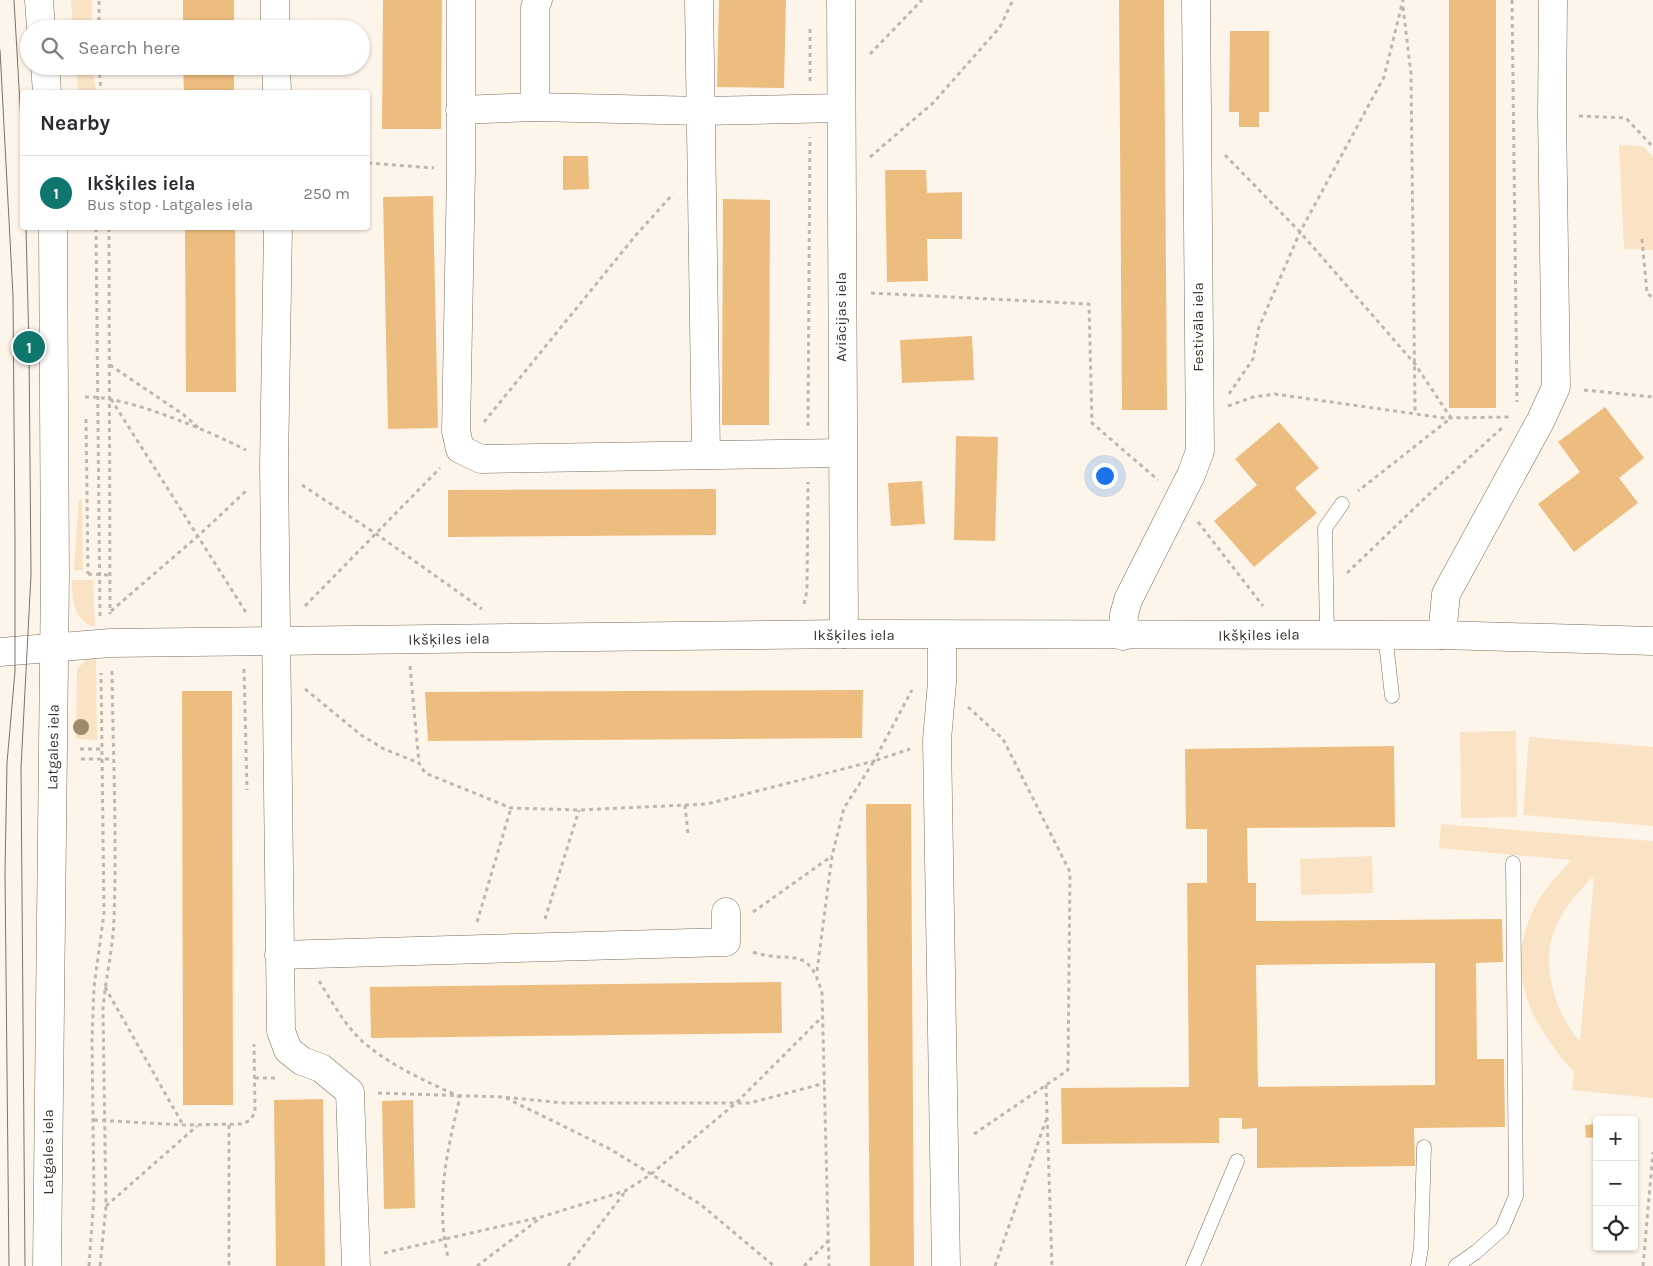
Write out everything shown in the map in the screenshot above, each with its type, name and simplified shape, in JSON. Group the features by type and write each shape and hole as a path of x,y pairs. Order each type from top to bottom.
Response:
{"main road":[{"path":"39,0 41,20"},
{"path":"275,0 275,20"},
{"path":"461,0 461,170 456,431 460,449 481,459 706,453 842,453"},
{"path":"535,107 535,6 538,0"},
{"path":"699,0 706,453"},
{"name":"Aviācijas iela","path":"841,0 840,108 844,634"},
{"name":"Festivāla iela","path":"1123,636 1124,616 1128,600 1179,498 1200,451 1208,413 1197,144 1196,0"},
{"path":"1442,635 1446,594 1541,420 1556,387 1552,114 1559,1"},
{"path":"46,75 47,90"},
{"path":"276,75 277,90"},
{"path":"460,110 535,107 702,111 840,108"},
{"name":"Latgales iela","path":"47,1266 54,649 53,230"},
{"path":"278,230 274,466 276,655 291,955 280,1031 288,1050 302,1061 321,1068 350,1092 356,1263"},
{"name":"Ikšķiles iela","path":"0,652 54,649 106,643 276,655 844,634 942,636 1385,634 1653,641"},
{"path":"942,636 942,682 938,740 946,1266"},
{"path":"291,955 535,950 726,925"}],"lane":[{"path":"1327,634 1325,528 1342,504"},
{"path":"1385,634 1392,696"},
{"path":"1456,1266 1476,1252 1502,1229 1516,1196 1513,863"},
{"path":"1418,1266 1422,1248 1424,1147"},
{"path":"1193,1266 1236,1161"}],"path":[{"path":"99,0 99,20"},
{"path":"868,56 922,0"},
{"path":"862,163 933,103 1000,27 1013,0"},
{"path":"1326,592 1427,496 1515,417 1518,410 1512,0"},
{"path":"1208,413 1253,360 1259,326 1300,232 1384,77 1403,2"},
{"path":"1403,2 1411,74 1415,411"},
{"path":"804,604 807,590 810,20"},
{"path":"99,75 101,90"},
{"path":"1552,114 1626,118 1653,147"},
{"path":"1197,144 1221,151 1300,232 1415,364 1451,418"},
{"path":"302,609 460,449 636,235 702,162"},
{"path":"370,163 461,170"},
{"path":"96,230 100,574 113,759 114,920 112,944 104,986 106,1207 100,1266"},
{"path":"89,1266 93,1228 94,1120 92,1040 94,987 104,913 102,759 106,643 110,612 109,230"},
{"path":"1642,239 1648,293 1653,298"},
{"path":"865,292 1088,304 1092,424 1179,498 1268,612"},
{"path":"109,364 184,415 204,432"},
{"path":"1556,387 1653,397"},
{"path":"1208,413 1253,397 1275,394 1451,418 1515,417 1541,420"},
{"path":"85,397 110,398 232,443 274,466 375,533 489,614"},
{"path":"110,398 251,620"},
{"path":"1342,504 1451,418"},
{"path":"86,419 88,574"},
{"path":"110,612 198,536 247,490"},
{"path":"80,575 110,575"},
{"path":"276,655 361,735 384,749 419,763"},
{"path":"410,666 419,763 425,773 511,808 579,810 707,804 874,761 938,740"},
{"path":"942,682 1003,739 1070,872 1068,1070 945,1154"},
{"path":"829,1266 822,993 816,972 832,856 844,808 874,761 913,687"},
{"path":"77,759 113,759"},
{"path":"685,805 688,834"},
{"path":"469,950 511,808"},
{"path":"535,950 579,810"},
{"path":"816,972 806,961 757,953 726,925 742,919 832,856"},
{"path":"291,955 367,1046 409,1073 460,1097"},
{"path":"104,986 183,1125"},
{"path":"356,1263 444,1239 541,1217 625,1191 650,1175 737,1102 823,1016"},
{"path":"94,1120 183,1125 243,1124 250,1120 254,1113 255,1078"},
{"path":"350,1092 504,1097 564,1103 750,1103 825,1083"},
{"path":"1046,1085 1052,1266"},
{"path":"448,1257 444,1239 441,1190 446,1152 460,1097"},
{"path":"504,1097 610,1148 650,1175 700,1204 774,1266"},
{"path":"995,1266 1047,1116"},
{"path":"106,1207 197,1125"},
{"path":"229,1125 229,1266"},
{"path":"1643,1266 1653,1152"},
{"path":"568,1266 625,1191"},
{"path":"477,1266 541,1217"},
{"path":"804,1266 828,1241"}],"shaded area":[{"path":"71,0 92,0 92,20 72,20"},
{"path":"77,75 93,75 96,90 78,90"},
{"path":"1619,145 1643,146 1653,157 1653,250 1624,249"},
{"path":"79,499 82,499 83,570 74,570"},
{"path":"72,580 93,580 95,627 82,620 75,609 72,595"},
{"path":"96,658 97,740 76,739 77,669 87,659"},
{"path":"1516,731 1517,817 1461,818 1460,732"},
{"path":"1529,737 1653,747 1653,826 1523,815"},
{"path":"1441,824 1653,841 1653,1098 1572,1090 1574,1072 1542,1031 1531,1009 1524,987 1521,964 1523,941 1530,917 1544,892 1571,860 1439,848","holes":["1594,876 1580,1042 1566,1022 1555,997 1549,971 1550,946 1556,926 1566,908"]},
{"path":"1372,856 1373,893 1301,895 1300,859"}],"building":[{"path":"183,0 234,0 234,20 183,20"},
{"path":"383,0 442,0 441,129 382,129"},
{"path":"719,0 786,0 784,88 717,87"},
{"path":"1119,0 1164,0 1167,410 1122,410"},
{"path":"1449,0 1496,0 1496,408 1449,408"},
{"path":"1230,31 1269,31 1269,112 1259,112 1259,127 1239,127 1239,112 1229,112"},
{"path":"183,75 234,75 234,90 184,90"},
{"path":"563,156 588,156 589,189 563,190"},
{"path":"885,170 926,170 927,193 962,192 962,239 927,239 928,281 887,282"},
{"path":"433,196 438,428 388,429 383,197"},
{"path":"723,199 770,200 769,425 722,425"},
{"path":"185,230 235,230 236,392 186,392"},
{"path":"972,336 974,380 902,383 900,340"},
{"path":"1605,407 1644,458 1619,478 1638,503 1574,552 1538,504 1580,472 1558,442"},
{"path":"1279,422 1319,468 1295,488 1317,513 1254,567 1214,521 1257,485 1235,459"},
{"path":"956,436 998,437 995,541 954,540"},
{"path":"922,481 925,524 891,526 888,483"},
{"path":"716,489 716,535 448,537 448,490"},
{"path":"863,690 862,738 428,741 425,692"},
{"path":"182,691 232,691 233,1105 183,1105"},
{"path":"1394,746 1395,827 1247,828 1248,883 1256,883 1256,921 1502,919 1503,962 1476,963 1477,1059 1504,1059 1505,1127 1414,1128 1415,1166 1257,1168 1257,1128 1242,1129 1242,1118 1219,1118 1219,1143 1062,1144 1061,1088 1189,1087 1187,883 1207,883 1207,829 1186,829 1185,749","holes":["1435,963 1435,1085 1258,1087 1256,965"]},
{"path":"866,804 911,804 914,1266 870,1266"},
{"path":"781,982 782,1033 371,1038 370,987"},
{"path":"323,1099 325,1266 276,1266 274,1100"},
{"path":"413,1100 415,1208 384,1209 382,1101"},
{"path":"1593,1124 1593,1137 1586,1138 1585,1125"}],"tram line":[{"path":"14,0 20,104"},
{"path":"0,50 13,296 15,541 15,671 7,763 5,872 9,1266"},
{"path":"25,1266 21,768 31,575 26,230"}],"place":[{"name":"Ikšķiles iela","path":"29,347"}]}
